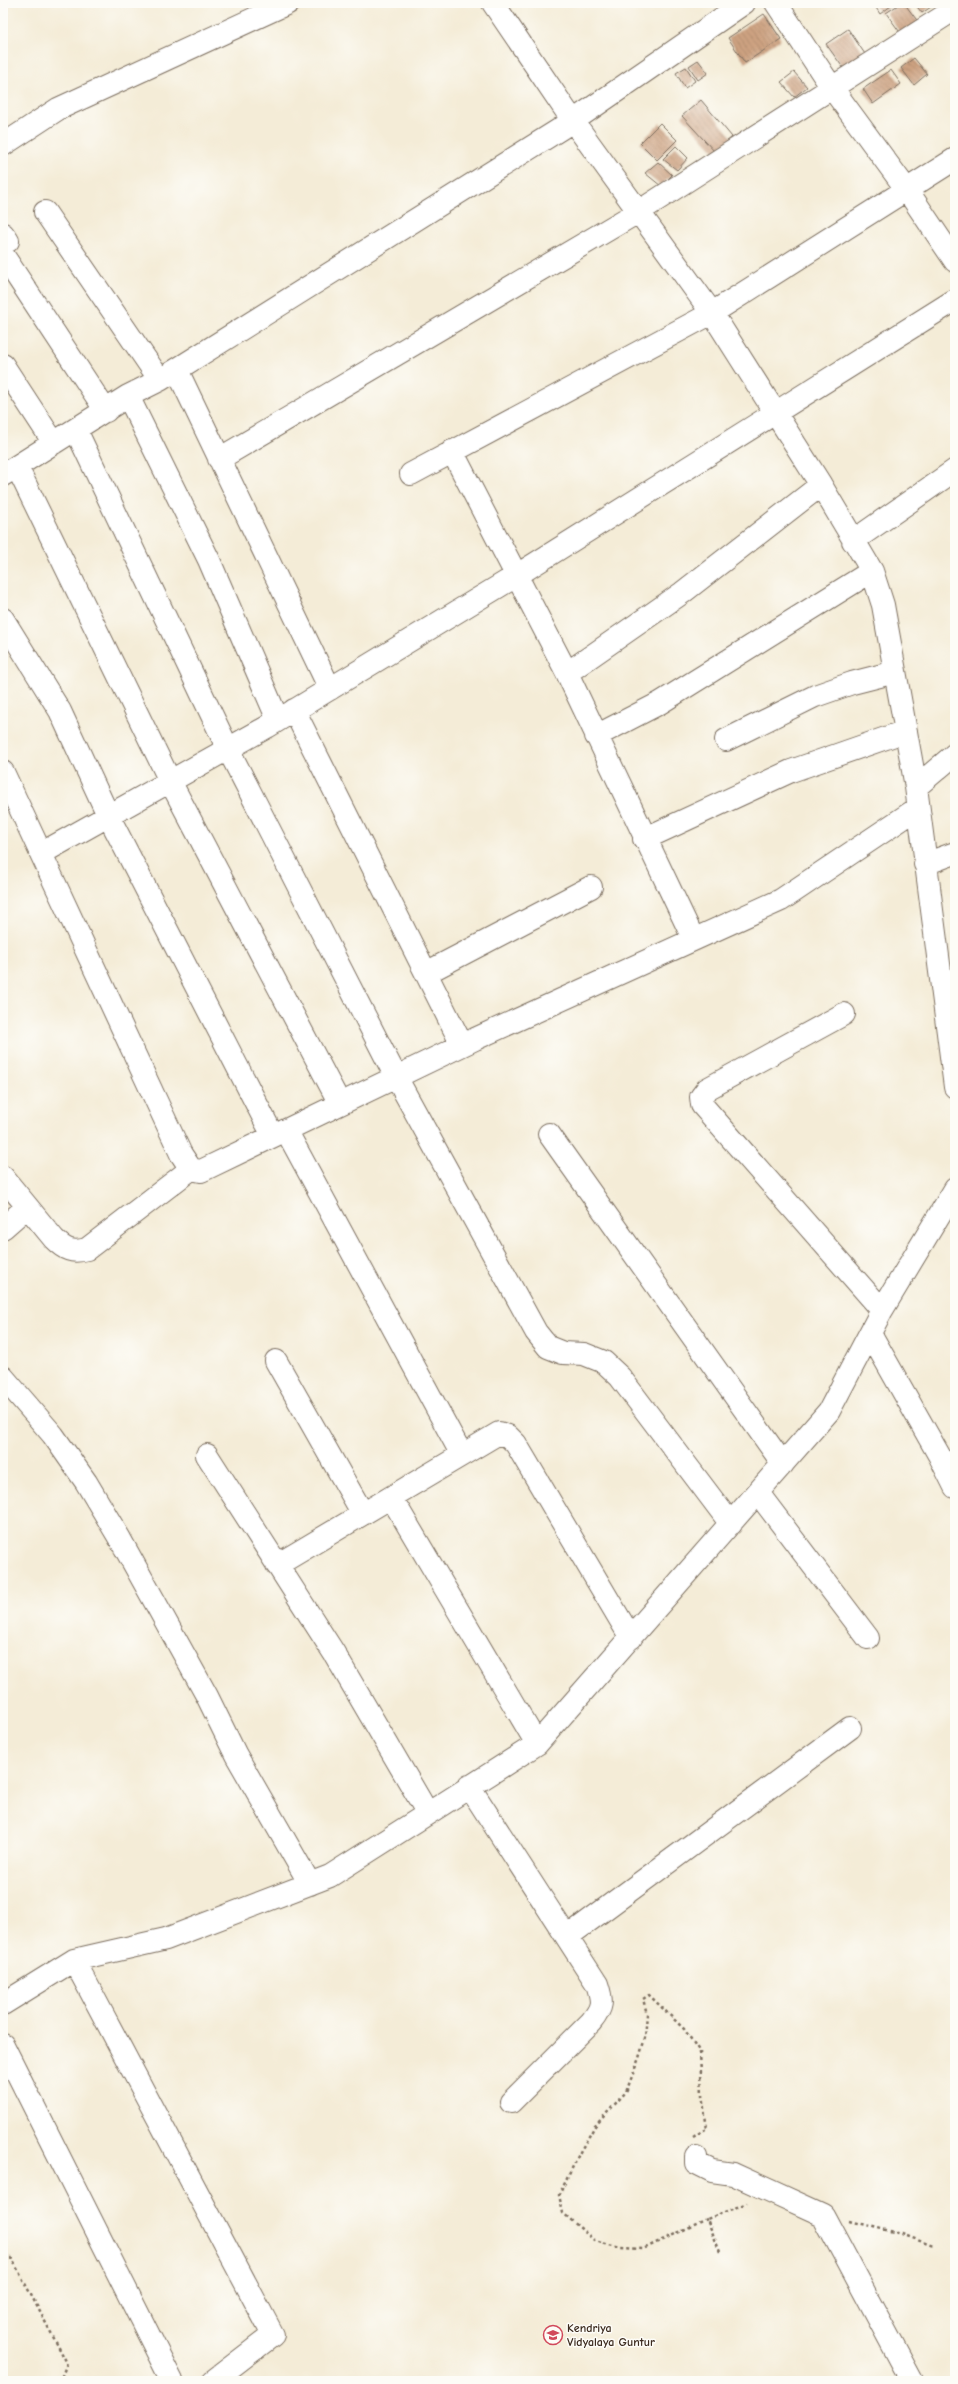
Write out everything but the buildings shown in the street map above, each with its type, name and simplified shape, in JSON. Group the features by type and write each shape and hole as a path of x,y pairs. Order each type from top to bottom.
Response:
{"street":[{"path":"3,145 58,109 288,3"},
{"path":"340,1104 170,781 10,471 128,396 168,375 574,121 744,3"},
{"path":"776,3 832,88 907,190 955,261"},
{"path":"503,6 574,121 712,313 821,485 853,541 872,570 883,605 917,797 955,1086"},
{"path":"219,459 638,212 955,9"},
{"path":"411,474 712,313 955,159"},
{"path":"45,212 168,375 219,459 330,688"},
{"path":"5,243 106,411"},
{"path":"42,853 228,749 516,576 776,414 955,300"},
{"path":"3,366 54,443"},
{"path":"128,396 286,715 426,973 462,1045"},
{"path":"76,430 228,749 396,1077 536,1332 548,1347 563,1353 584,1354 604,1362 620,1377 731,1524"},
{"path":"452,451 566,673 644,839 693,938"},
{"path":"853,541 955,470"},
{"path":"566,673 682,593 821,485"},
{"path":"596,736 660,703 872,570"},
{"path":"3,619 60,711 108,815 280,1133 462,1455"},
{"path":"726,740 815,696 852,683 895,672"},
{"path":"644,839 791,771 906,731"},
{"path":"3,772 181,1154 191,1169 201,1171 462,1045 693,938 781,900 917,797 955,754"},
{"path":"926,864 955,853"},
{"path":"426,973 591,887"},
{"path":"844,1014 707,1089 701,1097 702,1105 882,1310"},
{"path":"549,1134 783,1464"},
{"path":"3,1177 58,1244 63,1248 75,1252 86,1249 191,1169"},
{"path":"3,2004 74,1960 166,1939 330,1876 428,1812 537,1744 829,1411 882,1310 955,1189"},
{"path":"3,1228 27,1207"},
{"path":"870,1334 939,1455 955,1487"},
{"path":"276,1361 363,1514"},
{"path":"3,1377 53,1435 86,1482 128,1553 207,1696 236,1755 310,1884"},
{"path":"276,1565 499,1433 508,1436 516,1444 631,1638"},
{"path":"207,1455 276,1565 334,1653 428,1812"},
{"path":"758,1493 868,1638"},
{"path":"391,1497 537,1744"},
{"path":"567,1937 850,1728"},
{"path":"469,1786 597,1984 602,1999 600,2011 591,2022 511,2102"},
{"path":"74,1960 273,2334 213,2381"},
{"path":"3,2045 172,2381"},
{"path":"696,2157 696,2163 712,2171 733,2174 823,2215 912,2381"}],"path":[{"path":"696,2157 692,2137 707,2128 702,2095 700,2052 684,2029 649,1996 642,1999 647,2014 645,2038 626,2092 595,2126 581,2150 559,2195 563,2213 595,2241 620,2248 643,2249 707,2219 774,2192"},
{"path":"823,2215 902,2234 933,2246"},
{"path":"707,2219 720,2252"},
{"path":"11,2257 67,2363 60,2381"}],"place":[{"name":"Kendriya Vidyalaya Guntur","path":"553,2335"}]}
